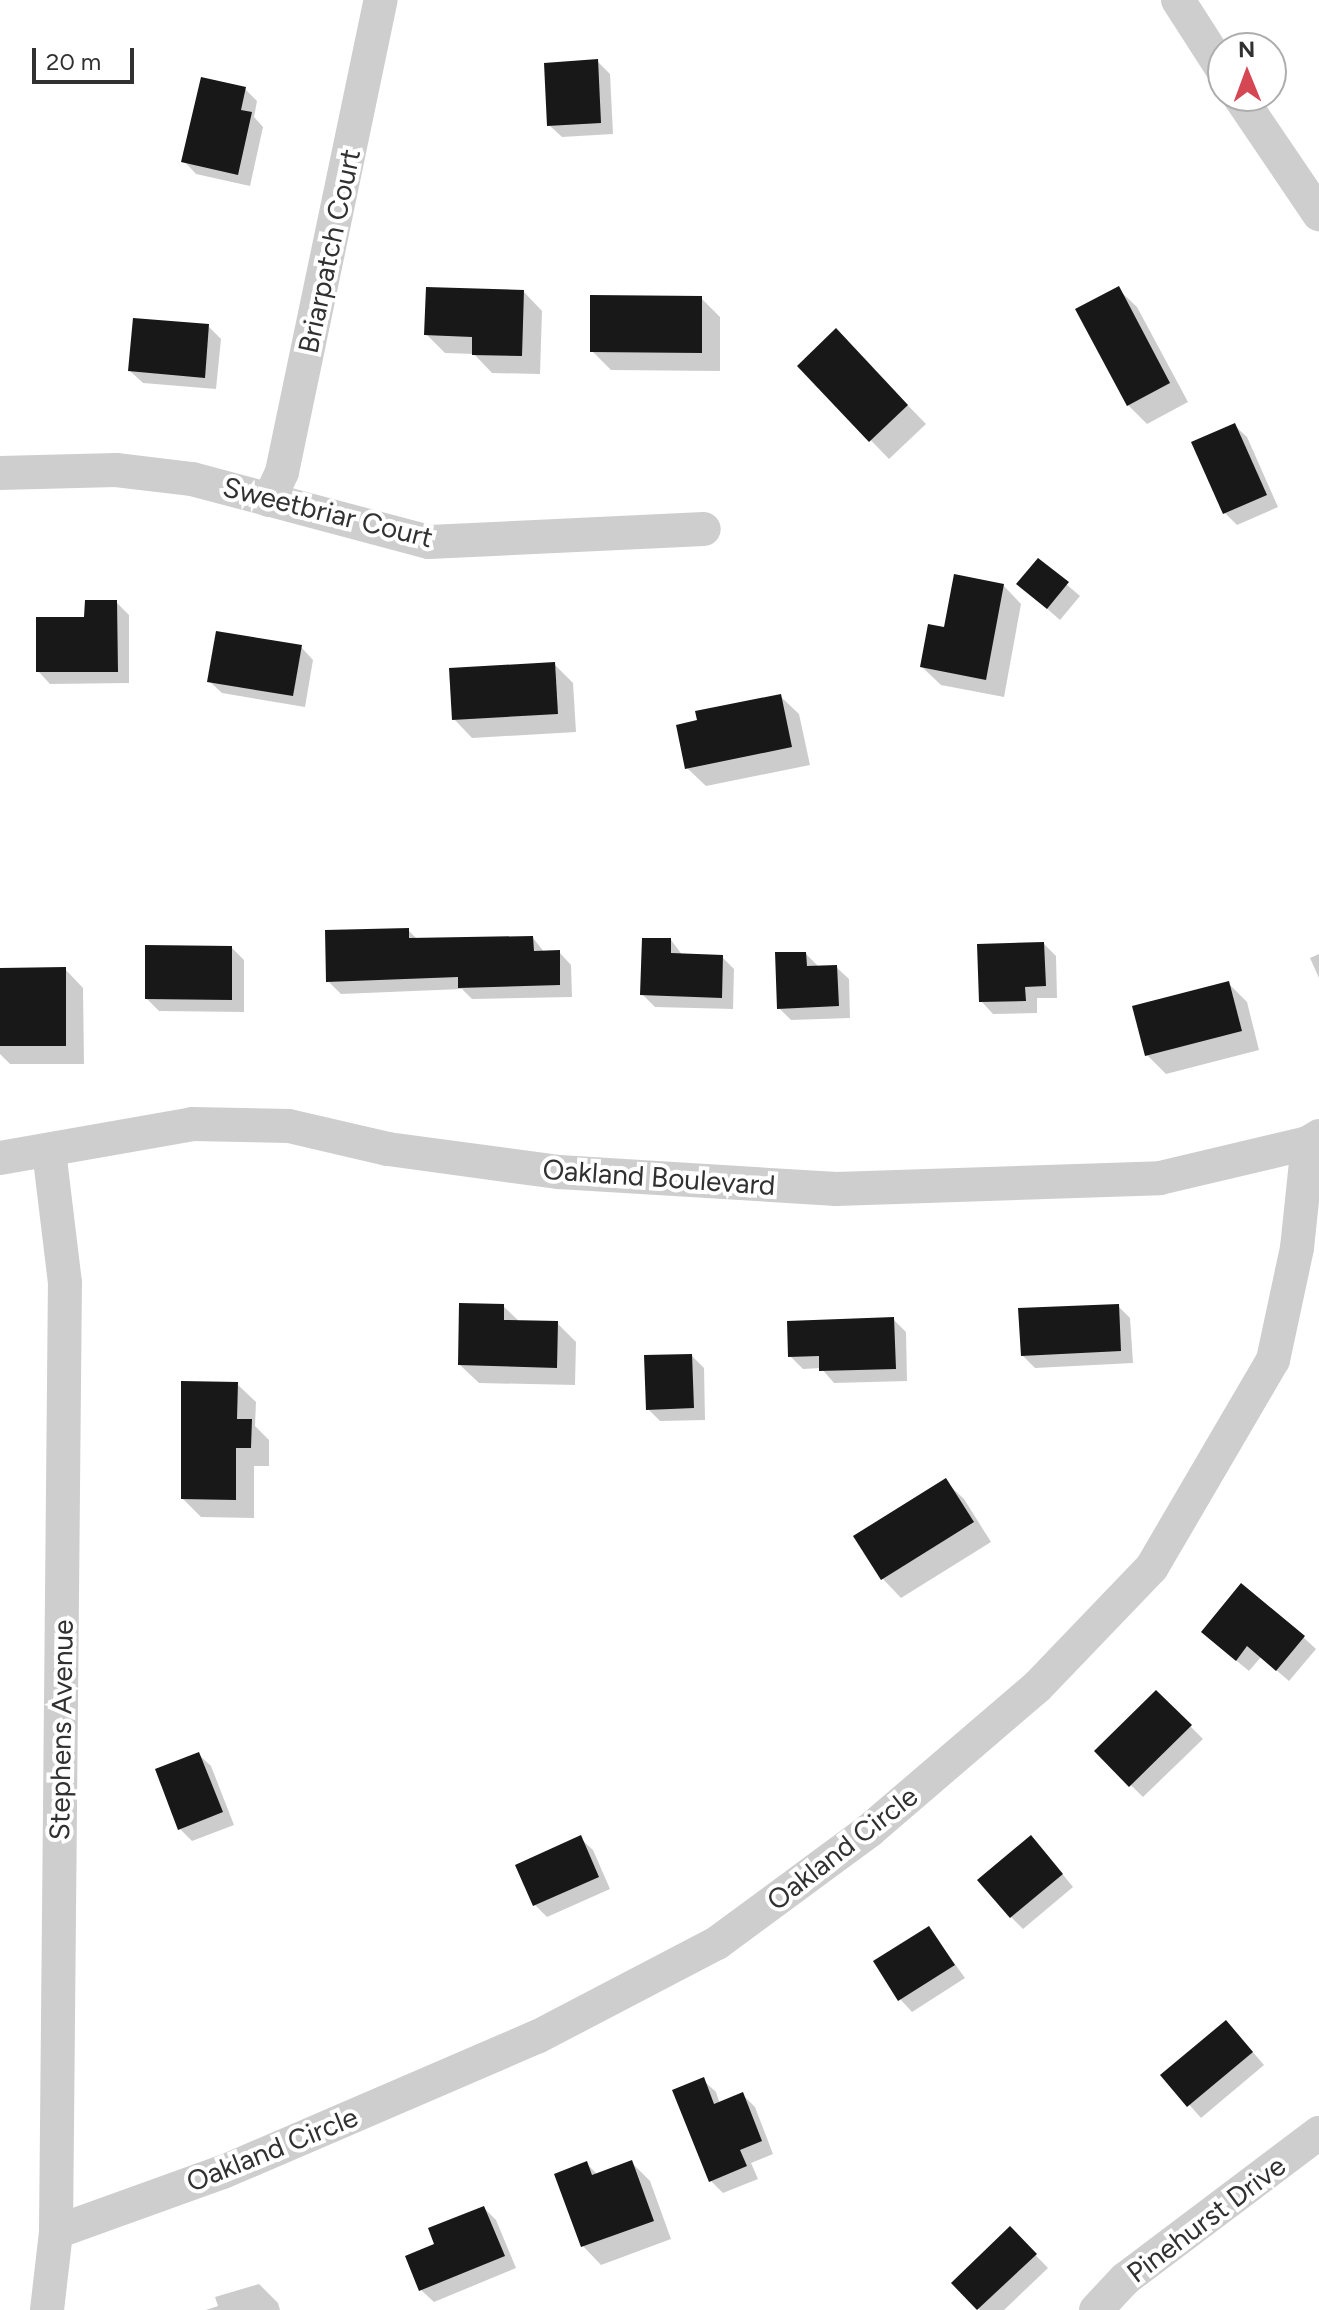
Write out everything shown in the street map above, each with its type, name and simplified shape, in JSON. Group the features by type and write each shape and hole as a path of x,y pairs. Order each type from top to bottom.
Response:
{"street":[{"name":"Briarpatch Court","path":"269,500 282,472 381,0"},
{"path":"1178,0 1207,45"},
{"path":"1250,112 1319,214"},
{"name":"Sweetbriar Court","path":"0,473 116,470 192,479 429,542 704,529"},
{"name":"Oakland Boulevard","path":"0,1158 192,1124 289,1126 388,1149 559,1172 836,1189 1160,1178 1313,1140"},
{"name":"Oakland Circle","path":"56,2232 223,2172 537,2037 717,1943 870,1830 1037,1687 1152,1567 1273,1360 1297,1248 1313,1140"},
{"name":"Stephens Avenue","path":"47,2310 56,2232 65,1283 49,1150"},
{"name":"Pinehurst Drive","path":"1096,2310 1125,2279 1319,2133"}],"building":[{"path":"598,59 601,123 547,126 544,63"},
{"path":"201,77 246,87 241,110 252,112 238,175 181,162"},
{"path":"1119,286 1170,383 1127,406 1075,309"},
{"path":"426,287 524,290 522,356 472,355 472,337 424,335"},
{"path":"590,295 702,296 702,353 590,352"},
{"path":"133,318 209,324 205,378 128,371"},
{"path":"836,328 908,405 869,442 797,366"},
{"path":"1235,423 1267,495 1223,514 1191,442"},
{"path":"1038,558 1069,582 1047,609 1016,584"},
{"path":"954,574 1004,584 986,680 920,667 928,624 944,627"},
{"path":"85,600 117,600 118,672 36,672 36,617 84,617"},
{"path":"216,631 302,645 293,696 207,682"},
{"path":"555,662 558,714 452,720 449,668"},
{"path":"781,694 792,747 685,769 676,725 697,720 695,711"},
{"path":"409,928 409,938 533,936 534,951 560,950 560,985 458,988 458,977 326,982 325,930"},
{"path":"642,938 671,938 671,953 723,955 722,998 640,995"},
{"path":"1044,942 1046,986 1025,987 1026,1001 979,1002 977,944"},
{"path":"145,945 232,946 232,1000 145,999"},
{"path":"775,952 806,952 807,966 837,965 839,1006 777,1009"},
{"path":"66,967 66,1046 0,1046 0,968"},
{"path":"1229,981 1242,1031 1145,1056 1132,1006"},
{"path":"459,1303 504,1304 504,1320 558,1321 557,1368 458,1365"},
{"path":"1119,1304 1121,1351 1021,1356 1018,1308"},
{"path":"894,1317 896,1369 819,1371 819,1356 788,1357 787,1321"},
{"path":"692,1354 694,1408 646,1410 644,1355"},
{"path":"181,1381 238,1382 237,1419 252,1419 251,1448 236,1448 236,1500 181,1499"},
{"path":"946,1478 974,1522 881,1580 853,1536"},
{"path":"1241,1583 1305,1636 1276,1671 1247,1646 1236,1661 1201,1632"},
{"path":"1156,1690 1192,1725 1129,1787 1094,1751"},
{"path":"199,1752 223,1812 178,1830 155,1769"},
{"path":"581,1835 599,1877 533,1906 515,1865"},
{"path":"1031,1835 1063,1874 1010,1918 977,1880"},
{"path":"929,1926 955,1965 898,2001 873,1961"},
{"path":"1226,2020 1253,2052 1187,2107 1160,2075"},
{"path":"704,2077 714,2104 743,2092 762,2141 740,2150 747,2166 709,2182 672,2090"},
{"path":"632,2160 654,2221 581,2247 554,2174 587,2161 592,2175"},
{"path":"484,2206 505,2256 419,2291 405,2256 434,2244 428,2228"},
{"path":"1010,2226 1037,2254 977,2310 951,2283"}]}
